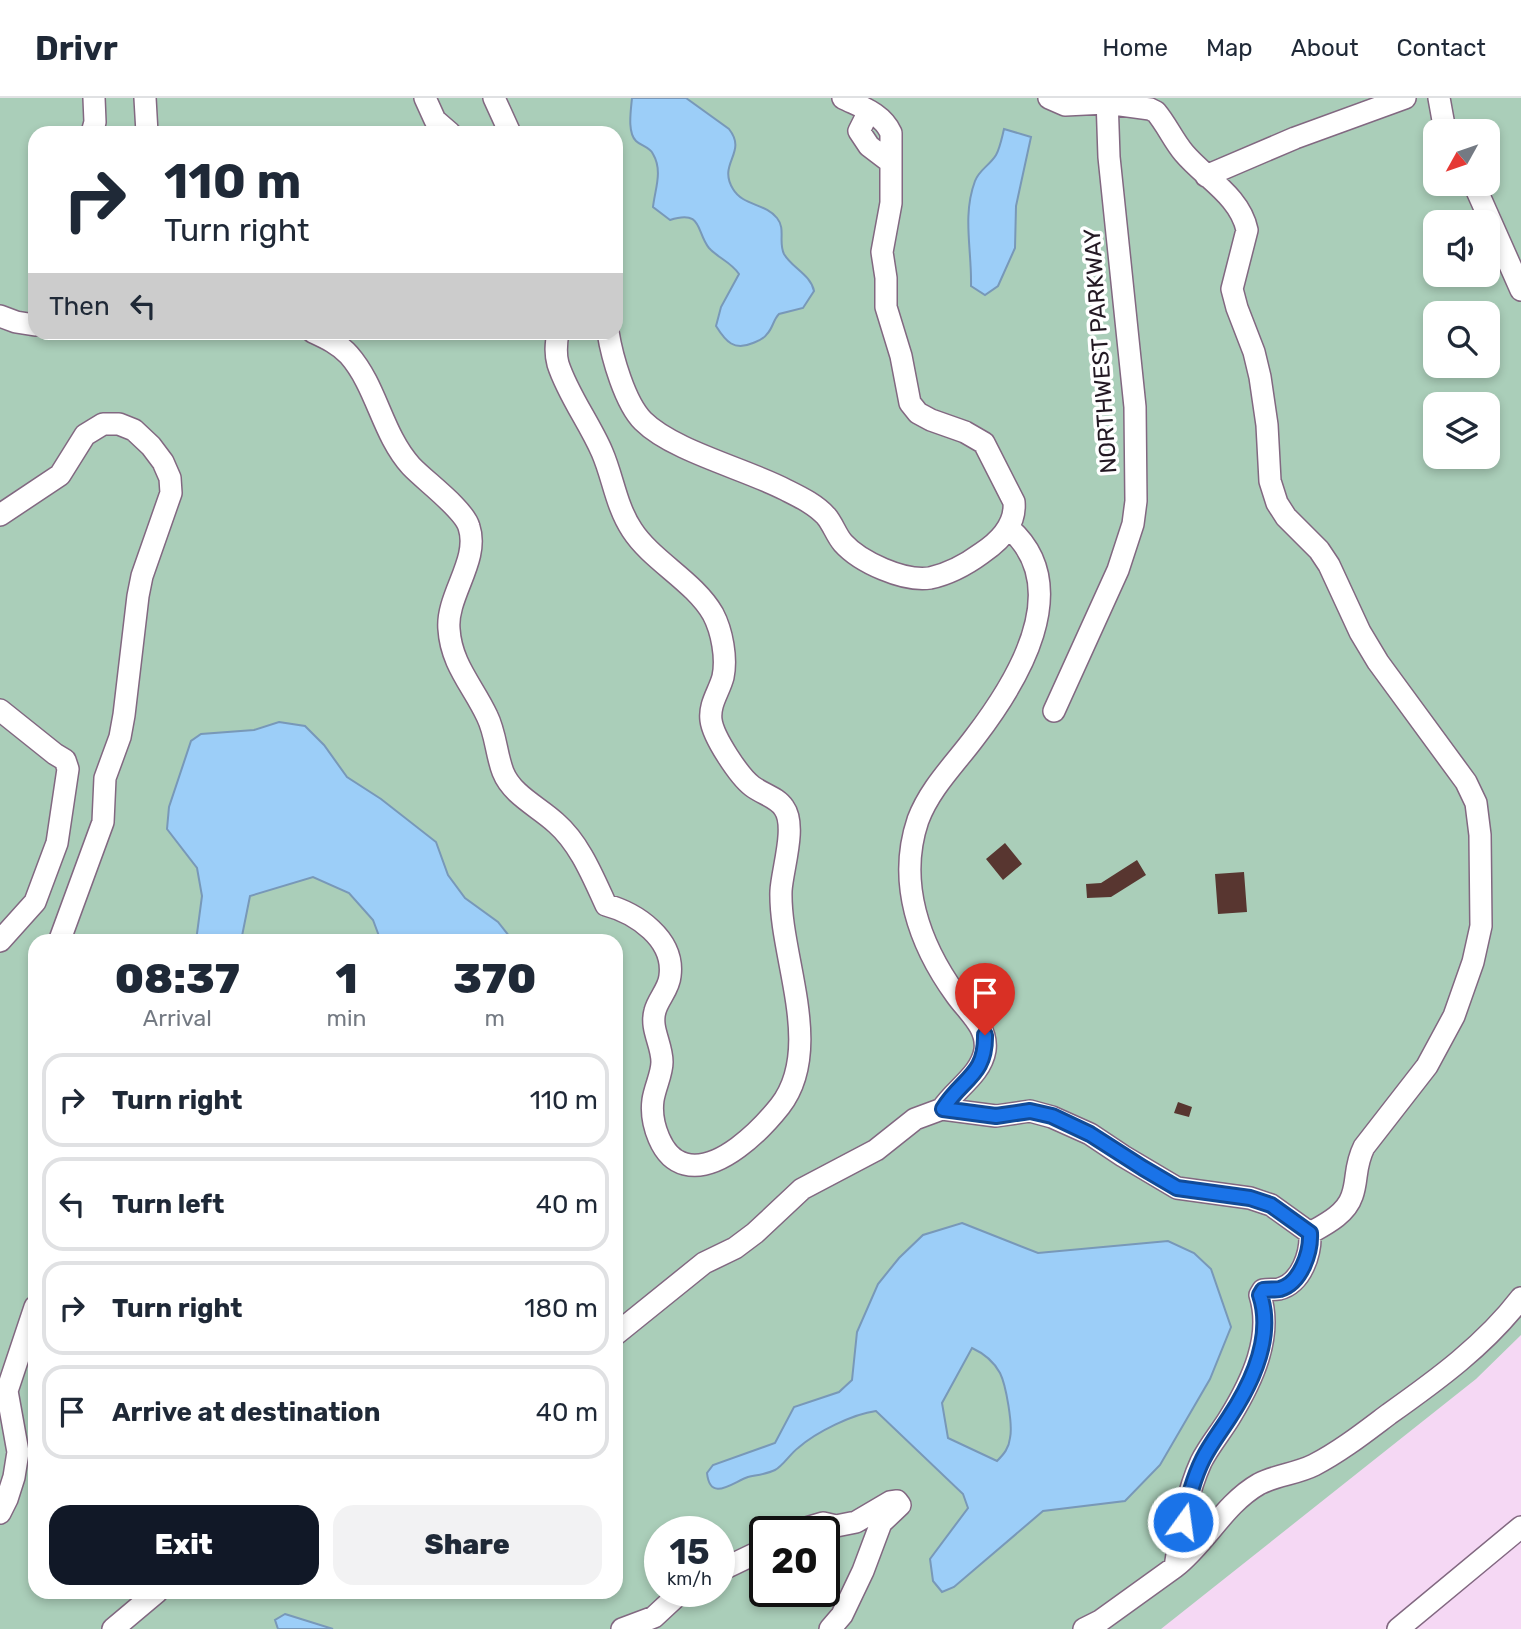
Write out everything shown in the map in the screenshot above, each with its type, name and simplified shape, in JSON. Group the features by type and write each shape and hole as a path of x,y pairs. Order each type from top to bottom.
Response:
{"street":[{"path":"94,98 94,126"},
{"path":"145,98 147,126"},
{"path":"425,98 435,120 442,126"},
{"path":"495,98 507,126"},
{"path":"610,340 614,363 643,421 661,435 753,473 815,506 827,517 843,543 860,557 884,570 912,578 929,578 957,569 992,547 1009,528 1015,512 1014,502 984,443 965,432 918,413 910,403 901,356 886,307 883,252 891,203 890,162 869,146 859,131 869,111 843,98"},
{"path":"1049,98 1065,105 1107,101 1156,112 1184,154 1234,203 1245,221 1247,230 1232,289 1260,377 1267,425 1270,481 1278,503 1286,517 1319,550 1329,565 1351,614 1378,662 1466,782 1476,803 1479,824 1481,926 1454,1016 1427,1066 1364,1147 1357,1160 1352,1196 1348,1203 1330,1222 1310,1233"},
{"path":"1206,176 1295,138 1405,98"},
{"path":"1439,98 1443,119"},
{"name":"NORTHWEST PARKWAY","path":"1055,711 1118,570 1133,524 1136,500 1135,407 1109,158 1107,101"},
{"path":"1479,196 1521,290"},
{"path":"0,316 28,324"},
{"path":"329,340 348,353 360,370 402,455 463,514 470,529 470,547 463,580 451,606 448,627 452,652 487,716 503,773 519,794 557,824 572,841 606,905 622,909 638,919 663,945 670,963 670,978 655,1010 653,1028 662,1063 652,1104 655,1124 666,1152 680,1163 693,1166 725,1156 744,1143 778,1109 794,1079 798,1056 799,1014 784,935 781,891 789,836 788,817 784,807 751,786 719,741 711,721 714,699 723,676 724,652 712,612 632,531 621,510 601,450 559,367 555,351 557,340"},
{"path":"0,514 60,475 85,435 103,424 118,424 134,430 151,446 163,462 170,478 171,493 142,576 138,596 124,715 120,737 106,778 103,822 62,934"},
{"path":"943,1109 950,1097 977,1071 982,1062 985,1035 956,995 922,935 909,875 912,844 929,796 994,711 1014,679 1032,637 1039,613 1040,587 1025,547 1009,528"},
{"path":"0,710 65,760 68,769 57,843 36,902 0,941"},
{"path":"623,1328 704,1263 735,1248 755,1233 802,1189 876,1150 915,1119 943,1109 996,1116 1030,1111 1052,1116 1090,1134 1177,1188 1250,1198 1271,1205 1310,1233"},
{"path":"1175,1566 1187,1506 1202,1462 1242,1395 1259,1356 1265,1317 1260,1295 1263,1290 1286,1286 1300,1272 1308,1258 1310,1233"},
{"path":"1084,1629 1100,1621 1175,1566 1196,1547 1230,1508 1257,1485 1300,1471 1342,1448 1448,1371 1508,1316 1521,1298"},
{"path":"0,1513 14,1477 18,1452 7,1391 28,1328"},
{"path":"830,1629 842,1615 863,1571 881,1523 900,1505 897,1501 890,1502 856,1522 840,1525"},
{"path":"1398,1629 1521,1527"},
{"path":"113,1629 149,1599"},
{"path":"622,1629 654,1617 665,1607"}],"green space":[{"path":"0,98 1521,98 1521,1335 1476,1379 1161,1629 0,1629"}],"water":[{"path":"632,98 686,98 729,129 735,145 728,172 733,189 742,199 772,213 780,222 784,254 809,280 814,291 803,308 779,314 761,340 741,346 731,344 716,326 721,307 739,274 709,248 693,220 681,217 670,220 653,207 658,167 652,152 638,143 631,132"},
{"path":"1004,129 1031,137 1016,206 1015,248 998,286 985,295 971,286 969,207 975,181 996,155"},
{"path":"279,722 305,726 324,745 347,777 381,799 436,842 448,875 465,898 498,922 507,934 378,934 373,920 349,893 313,877 250,896 242,934 197,934 202,896 197,868 167,829 169,807 191,741 201,734 254,730"},
{"path":"962,1223 1038,1253 1168,1241 1194,1253 1211,1269 1231,1327 1210,1379 1160,1465 1125,1501 1043,1511 954,1587 942,1592 933,1581 930,1559 968,1508 963,1494 876,1411 825,1430 806,1442 772,1471 717,1489 709,1482 707,1473 713,1465 775,1443 794,1407 839,1392 852,1380 857,1332 878,1284 899,1258 923,1235","holes":["972,1348 988,1358 998,1369 1007,1395 1011,1424 1009,1445 997,1461 948,1438 942,1403"]},
{"path":"285,1614 333,1629 278,1629 275,1620"}],"building":[{"path":"1005,843 1022,864 1003,880 986,859"},
{"path":"1137,860 1146,875 1111,897 1087,898 1086,884 1101,883"},
{"path":"1244,872 1247,912 1218,914 1215,874"},
{"path":"1178,1102 1192,1107 1189,1117 1174,1113"}],"route":[{"path":"985,1035 982,1062 977,1071 950,1097 943,1109 996,1116 1030,1111 1052,1116 1090,1134 1177,1188 1250,1198 1271,1205 1310,1233 1308,1258 1300,1272 1286,1286 1263,1290 1260,1295 1265,1331 1259,1356 1230,1418 1202,1462 1193,1483 1183,1522"}]}
